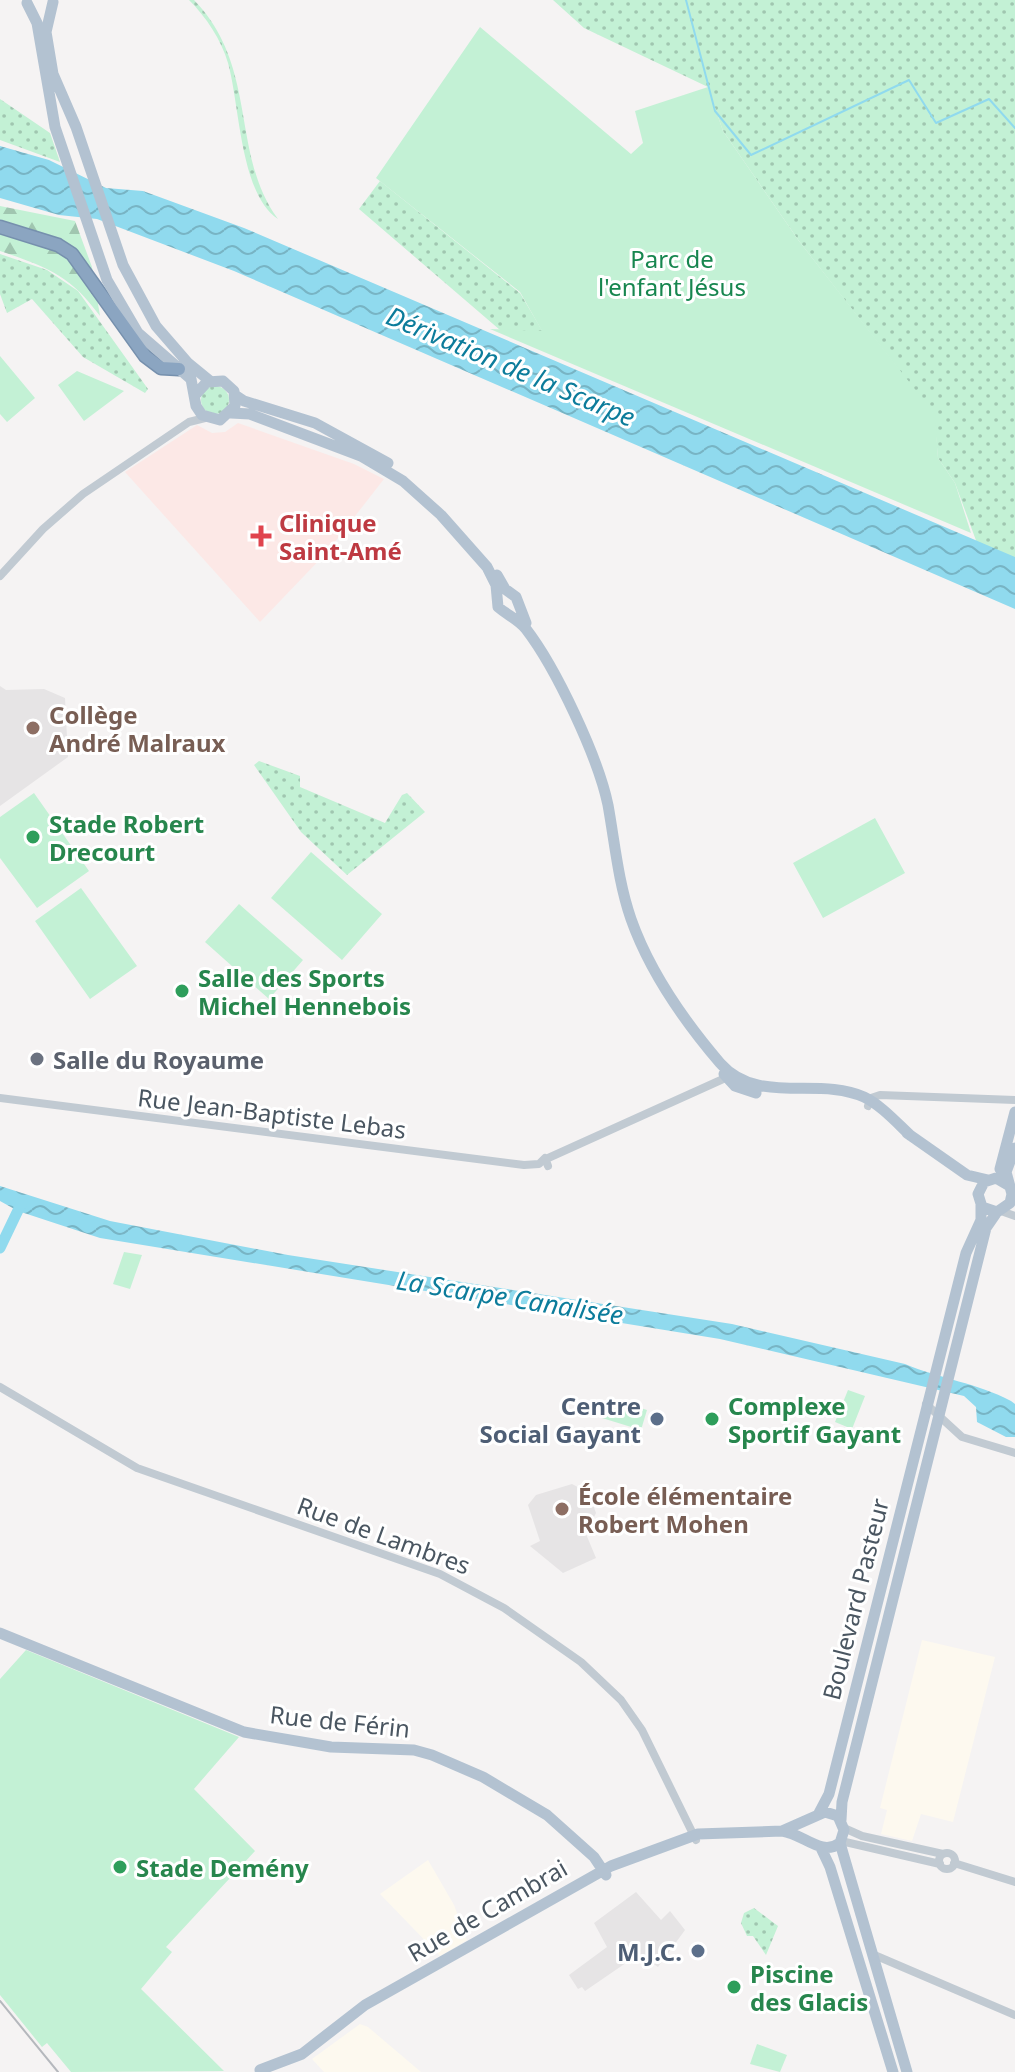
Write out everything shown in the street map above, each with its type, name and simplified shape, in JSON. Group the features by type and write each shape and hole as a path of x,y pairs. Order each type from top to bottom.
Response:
{"highway":[{"path":"0,227 69,251 84,267 145,356 161,368 179,369"}],"main road":[{"path":"25,1 40,6 54,1"},
{"path":"25,1 36,20 50,109 62,151 107,280 128,320 151,348 191,379 205,418 218,420 231,413 250,414 311,436 390,471 432,506 484,563 494,581 499,608 507,612 536,645"},
{"path":"54,1 46,32 52,68 111,232 145,311 188,363 210,381 227,384 244,401 315,423 384,459 444,511 490,563 508,592 515,595 536,645 597,768 608,805 621,886 641,943 730,1077 759,1087 841,1090 869,1103 969,1176 990,1179 1010,1189"},
{"path":"196,399 210,381"},
{"path":"231,413 235,395"},
{"path":"497,600 508,592"},
{"path":"507,612 517,603"},
{"path":"979,1200 1002,1162 1015,1112"},
{"path":"1010,1189 1007,1167 1015,1148"},
{"path":"948,1163 979,1200 999,1212"},
{"name":"Boulevard Pasteur","path":"843,1824 842,1802 987,1224 1009,1205 1010,1189"},
{"name":"Boulevard Pasteur","path":"815,1817 829,1794 966,1253 981,1220 979,1200"},
{"name":"Rue de Férin","path":"0,1633 244,1732 331,1747 414,1750 432,1755 483,1777 547,1815 594,1857 605,1872"},
{"path":"893,2072 830,1867 821,1848 810,1839 815,1817 830,1813 843,1824 841,1842 907,2072"},
{"name":"Rue de Cambrai","path":"782,1831 815,1817"},
{"name":"Rue de Cambrai","path":"256,2071 302,2054 365,2005 605,1872 695,1838 782,1831 810,1839"},
{"path":"821,1848 832,1848 841,1842"}],"street":[{"path":"169,436 196,399"},
{"path":"0,576 40,531 74,501 191,421 205,418"},
{"name":"Rue Jean-Baptiste Lebas","path":"0,1098 310,1139 543,1161 730,1077"},
{"path":"869,1103 886,1095 1015,1100"},
{"path":"1010,1189 1015,1206"},
{"path":"999,1212 1015,1216"},
{"name":"Rue de Lambres","path":"0,1387 137,1468 440,1574 504,1608 586,1666 621,1700 642,1730 695,1838"},
{"path":"928,1399 942,1408 962,1437 1015,1453"},
{"path":"843,1824 860,1835 942,1859"},
{"path":"841,1842 942,1859 951,1854 954,1863 1015,1882"},
{"path":"872,1954 1015,2015"}],"shaded area":[{"name":"Clinique Saint-Amé","path":"238,423 354,464 384,479 327,552 260,622 125,472 197,425 212,433 225,432"},
{"name":"Collège André Malraux","path":"0,686 6,690 44,689 65,698 68,757 0,806"},
{"path":"572,1484 589,1493 596,1513 586,1534 596,1558 563,1573 530,1546 540,1541 528,1505 536,1495"},
{"path":"922,1640 995,1657 953,1822 921,1814 912,1841 881,1834 887,1810 880,1808"},
{"path":"428,1860 454,1905 467,1940 440,1956 380,1894"},
{"path":"636,1892 661,1920 670,1911 685,1930 658,1967 639,1954 585,1991 582,1987 578,1989 569,1975 607,1947 594,1923"},
{"path":"360,2024 368,2027 421,2072 324,2072 312,2059"}],"green space":[{"path":"189,0 194,0 214,26 228,53 254,167 263,194 278,219 265,207 249,170 225,54 212,29"},
{"path":"553,0 1015,0 1015,596 993,587 955,483 938,458 934,415 799,241 723,131 708,87 584,28"},
{"name":"Parc de l'enfant Jésus","path":"480,27 631,154 643,143 635,111 708,87 723,131 799,241 935,415 938,458 955,483 971,533 490,329 542,331 520,292 376,178"},
{"path":"0,99 50,133 60,162 0,140"},
{"path":"380,181 520,293 543,332 500,330 359,209"},
{"path":"0,206 75,221 92,267 100,316 78,291 56,274 0,251"},
{"path":"0,254 47,270 78,291 148,389 145,393 83,357 32,299 7,313 0,294"},
{"path":"0,356 35,398 7,422 0,414"},
{"path":"77,371 124,391 84,421 58,385"},
{"path":"215,386 225,390 229,400 225,410 215,414 205,410 201,400 205,390"},
{"path":"259,761 300,776 300,787 385,823 402,795 407,793 425,812 347,875 301,832 254,765"},
{"name":"Stade Robert Drecourt","path":"34,793 89,871 37,908 0,858 0,817"},
{"path":"875,818 905,873 823,918 793,863"},
{"path":"311,852 382,914 342,960 271,898"},
{"path":"81,888 137,966 90,999 35,921"},
{"path":"239,904 303,960 269,999 205,942"},
{"path":"124,1252 142,1255 130,1289 113,1284"},
{"path":"848,1390 865,1396 852,1429 835,1422"},
{"path":"608,1398 647,1410 641,1430 602,1418"},
{"name":"Stade Demény","path":"26,1650 239,1737 194,1789 255,1851 166,1947 172,1952 141,1989 224,2071 71,2072 47,2043 42,2047 0,1995 0,1679"},
{"path":"754,1908 778,1926 766,1955 753,1936 747,1936 741,1923 744,1913"},
{"path":"757,2044 787,2055 780,2072 750,2064"}],"water":[{"name":"Dérivation de la Scarpe","path":"0,146 49,160 106,188 143,191 244,228 1015,557 1015,609 234,271 97,219 59,215 0,198"},
{"name":"La Scarpe Canalisée","path":"0,1186 110,1221 288,1255 732,1324 905,1364 1011,1401 1015,1404 1015,1437 1006,1437 977,1422 976,1407 964,1396 720,1339 100,1238 18,1211 0,1201"}],"waterway":[{"path":"686,0 715,111 751,155 909,80 936,123 989,99 1015,128"},
{"path":"0,1248 22,1202"}],"railway":[{"path":"0,2001 58,2072"}],"place":[{"name":"Clinique Saint-Amé","path":"261,536"},
{"name":"Collège André Malraux","path":"33,728"},
{"name":"Stade Robert Drecourt","path":"33,837"},
{"name":"Salle des Sports Michel Hennebois","path":"182,991"},
{"name":"Salle du Royaume","path":"37,1059"},
{"name":"Centre Social Gayant","path":"657,1419"},
{"name":"Complexe Sportif Gayant","path":"712,1419"},
{"name":"École élémentaire Robert Mohen","path":"562,1509"},
{"name":"Stade Demény","path":"120,1867"},
{"name":"M.J.C.","path":"698,1951"},
{"name":"Piscine des Glacis","path":"734,1987"}]}
